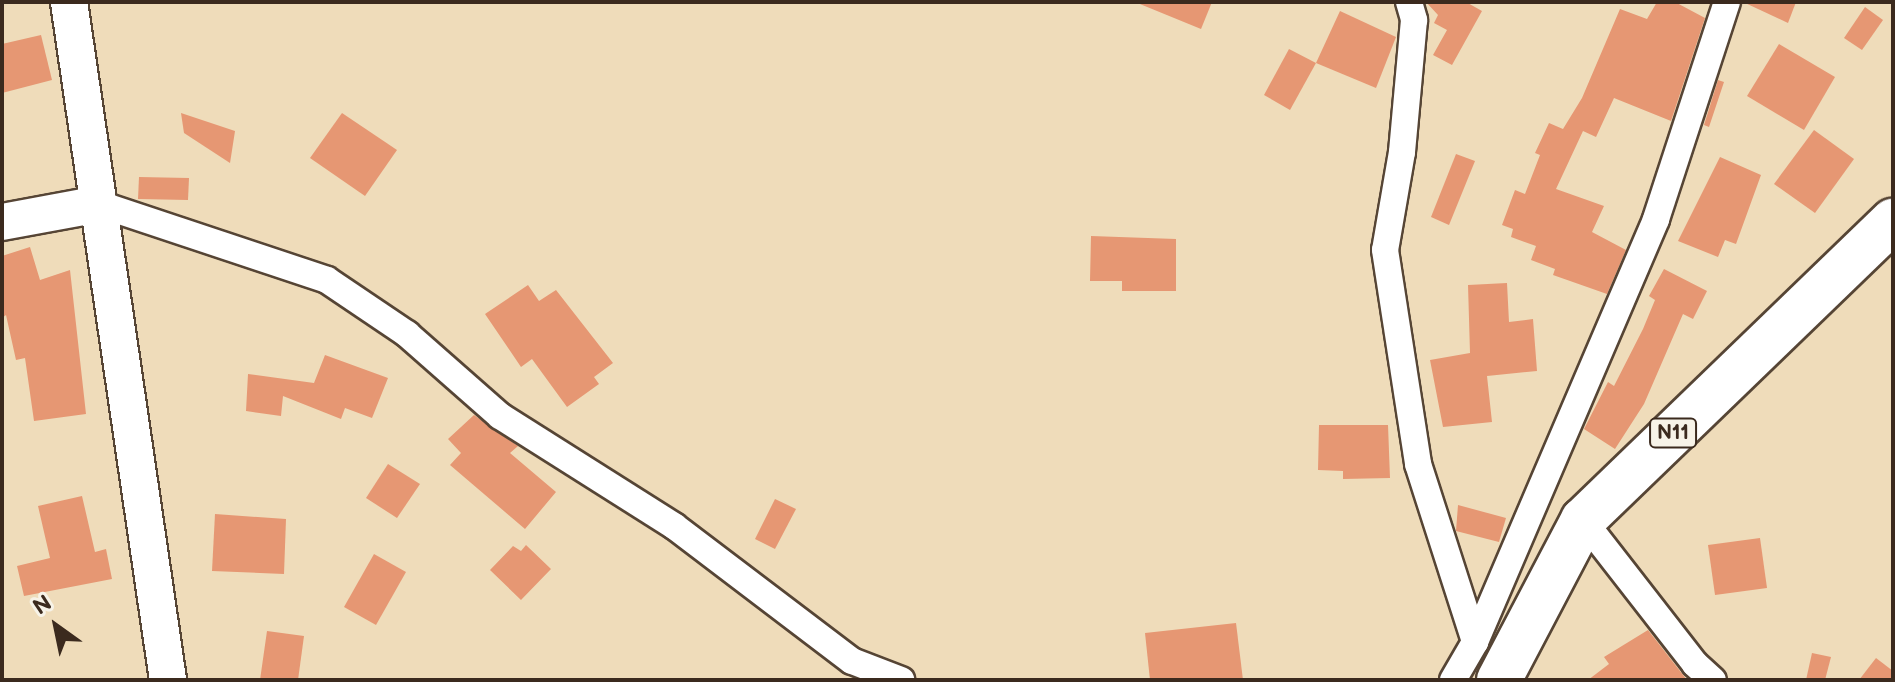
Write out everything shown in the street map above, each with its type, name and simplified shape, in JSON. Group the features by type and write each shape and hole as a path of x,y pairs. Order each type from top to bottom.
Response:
{"highway":[{"name":"N11","path":"1499,680 1583,520 1893,221"}],"main road":[{"path":"69,2 168,680"},
{"path":"2,222 99,204"}],"street":[{"path":"1409,2 1414,20 1402,152 1385,250 1418,464 1475,642"},
{"path":"1453,680 1475,642 1656,219 1727,2"},
{"path":"99,204 327,280 407,334 500,416 674,526 852,661 901,680"},
{"path":"1583,520 1695,664 1713,680"}],"building":[{"path":"1135,2 1212,2 1201,29"},
{"path":"1426,2 1466,2 1482,11 1452,65 1433,55 1447,30 1434,23 1438,15"},
{"path":"1657,2 1675,2 1705,18 1671,121 1614,98 1596,137 1583,131 1556,189 1604,206 1592,232 1626,250 1607,294 1553,275 1555,269 1531,260 1536,246 1511,237 1513,229 1502,225 1515,190 1525,194 1540,155 1535,153 1549,123 1563,129 1582,98 1620,9 1647,19"},
{"path":"1743,2 1796,2 1788,23"},
{"path":"1865,7 1883,20 1862,50 1844,38"},
{"path":"1340,11 1396,37 1376,88 1316,63"},
{"path":"41,35 52,80 2,93 2,44"},
{"path":"1779,44 1835,77 1804,130 1747,96"},
{"path":"1289,49 1316,63 1290,110 1264,95"},
{"path":"1718,80 1724,82 1709,127 1704,125"},
{"path":"181,113 235,131 230,163 184,133"},
{"path":"342,113 397,150 365,196 310,158"},
{"path":"1814,130 1854,159 1815,213 1774,184"},
{"path":"1456,154 1475,161 1449,225 1431,217"},
{"path":"1720,157 1761,175 1736,244 1725,240 1718,257 1678,241"},
{"path":"139,177 189,178 188,200 138,199"},
{"path":"1091,236 1176,239 1176,291 1122,291 1122,281 1090,281"},
{"path":"30,247 40,280 70,270 86,414 34,421 25,358 16,360 6,315 2,318 2,256"},
{"path":"1664,269 1707,291 1693,319 1683,314 1644,404 1615,449 1584,429 1608,382 1614,386 1643,329 1655,300 1649,296"},
{"path":"1507,283 1509,322 1533,319 1537,371 1487,376 1492,422 1443,427 1430,360 1470,353 1468,285"},
{"path":"528,285 539,301 556,290 613,363 594,377 599,384 567,407 532,359 521,367 485,314"},
{"path":"325,355 388,378 372,418 345,408 341,419 283,396 281,416 246,411 248,374 314,383"},
{"path":"474,415 518,446 510,453 556,492 525,529 450,465 461,453 448,439"},
{"path":"1319,425 1388,425 1390,478 1343,479 1343,471 1318,470"},
{"path":"388,464 420,484 397,518 366,498"},
{"path":"82,496 95,552 106,549 112,579 24,596 17,566 50,558 38,506"},
{"path":"775,499 796,509 775,549 755,539"},
{"path":"1458,505 1506,518 1499,542 1456,531"},
{"path":"215,514 286,519 284,574 212,571"},
{"path":"1760,538 1767,588 1715,595 1708,545"},
{"path":"526,545 551,569 521,600 490,570 513,546 521,551"},
{"path":"374,554 406,572 376,625 344,607"},
{"path":"1236,623 1243,680 1150,680 1145,633"},
{"path":"1648,630 1687,680 1588,680 1609,664 1604,657"},
{"path":"267,631 304,636 298,680 260,680"},
{"path":"1812,653 1831,657 1825,680 1806,680"},
{"path":"1876,658 1893,671 1893,680 1859,680"}]}
